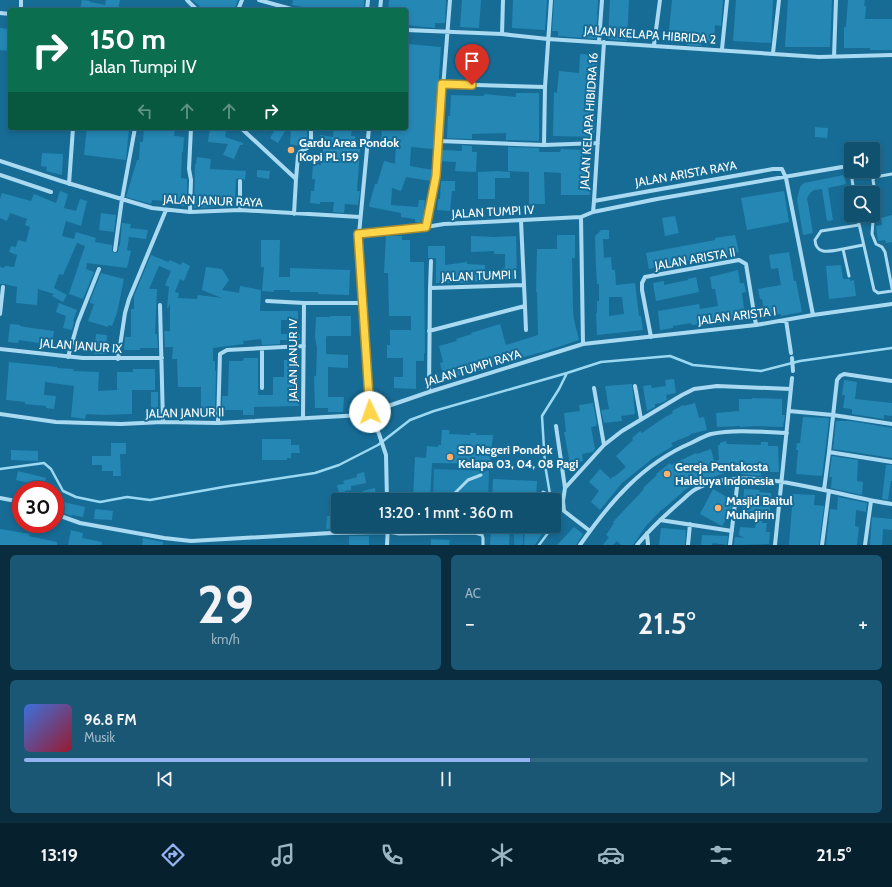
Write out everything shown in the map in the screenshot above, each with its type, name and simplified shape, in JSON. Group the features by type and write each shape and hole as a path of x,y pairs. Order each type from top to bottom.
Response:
{"street":[{"path":"187,0 194,8"},
{"path":"259,0 288,8"},
{"path":"426,227 436,176 446,32 450,0"},
{"path":"502,34 503,0"},
{"path":"544,145 545,86 551,0"},
{"path":"599,42 602,0"},
{"path":"654,45 660,0"},
{"path":"722,49 727,0"},
{"path":"773,53 779,0"},
{"path":"834,57 836,0"},
{"name":"JALAN KELAPA HIBRIDA 2","path":"408,30 502,34 548,39 834,57 892,55"},
{"name":"JALAN KELAPA HIBIDRA 16","path":"594,201 604,42"},
{"path":"442,84 545,86"},
{"path":"70,184 73,130"},
{"path":"115,250 135,130"},
{"path":"190,212 191,180 188,169 192,130"},
{"path":"243,130 296,179"},
{"path":"294,214 298,156 300,152 309,147 311,142 311,130"},
{"path":"369,130 358,234 364,303 370,412 386,455 387,493"},
{"path":"439,141 544,145 598,143"},
{"name":"JALAN JANUR RAYA","path":"0,161 70,184 152,208 190,212 240,210 360,217"},
{"path":"813,315 786,178 842,167"},
{"name":"JALAN ARISTA RAYA","path":"581,217 593,212 657,199 786,178 782,169 773,169 594,201"},
{"path":"0,175 51,192"},
{"path":"240,181 240,210"},
{"path":"593,212 594,201"},
{"path":"118,359 125,313 129,299 166,210"},
{"path":"581,217 583,344"},
{"name":"JALAN TUMPI IV","path":"358,234 444,224 581,217"},
{"name":"JALAN TUMPI I","path":"521,221 526,330"},
{"name":"JALAN ARISTA II","path":"651,337 642,290 642,283 645,277 739,260 746,264 756,325"},
{"path":"430,288 431,261"},
{"path":"68,357 78,322 99,269"},
{"name":"JALAN TUMPI I","path":"429,392 430,288 523,285"},
{"path":"0,314 3,287"},
{"path":"267,301 304,303 364,303"},
{"name":"JALAN JANUR IV","path":"303,417 304,303"},
{"name":"JALAN ARISTA I","path":"583,344 756,325 892,304"},
{"path":"160,306 163,422"},
{"path":"429,331 480,319 524,306"},
{"path":"786,320 793,371"},
{"name":"JALAN TUMPI RAYA","path":"370,412 583,344"},
{"path":"218,423 220,354 227,350 304,346"},
{"path":"262,348 262,388"},
{"name":"JALAN JANUR IX","path":"0,349 68,357 118,359 162,358"},
{"path":"824,490 836,380 844,374 892,381"},
{"path":"775,545 792,378"},
{"path":"635,386 641,419"},
{"path":"565,488 604,445 622,430 694,389 717,386 791,389"},
{"path":"594,388 604,445"},
{"path":"789,411 833,415 892,424"},
{"name":"JALAN JANUR II","path":"0,414 56,422 121,424 163,422 218,423 303,417 362,415 370,412"},
{"path":"556,426 565,488 563,501 564,511 590,530"},
{"path":"580,545 619,494 651,465 679,448 710,434 734,432 787,433"},
{"path":"829,452 892,462"},
{"path":"730,545 738,479"},
{"path":"637,545 660,520 695,489 719,480 738,479 782,481 871,501 892,504"},
{"path":"822,545 829,491"},
{"path":"0,498 12,500"},
{"path":"865,545 871,501"},
{"path":"64,517 80,523 191,543 331,533"},
{"path":"660,520 732,531"},
{"path":"688,545 690,524"},
{"path":"387,545 388,533"},
{"path":"647,533 648,545"}],"lane":[{"path":"858,222 874,290 878,293 892,289 885,252 882,247 876,244 872,234 872,227 878,210 873,180 875,177 892,174"},
{"path":"852,179 853,186"},
{"path":"859,225 821,231 815,240 815,244 819,250 824,252 843,250 863,245"},
{"path":"843,250 849,276"},
{"path":"455,493 468,480 481,475"},
{"path":"543,492 563,501"},
{"path":"394,533 475,533 482,535 483,545"}],"shaded area":[{"path":"434,469 489,471 488,493 433,493"},
{"path":"514,533 523,533 523,545 514,545"}],"building":[{"path":"82,0 105,5 106,0 120,0 118,8 80,8"},
{"path":"192,0 238,0 235,8 199,8 200,6"},
{"path":"293,0 364,0 364,8 309,8 292,5"},
{"path":"389,0 446,0 445,23 435,23 435,28 408,25 408,8 388,8"},
{"path":"462,0 481,0 479,28 460,27"},
{"path":"513,0 547,0 545,30 512,28"},
{"path":"554,0 598,0 596,39 558,36 558,31 552,31"},
{"path":"610,0 629,0 627,41 608,39"},
{"path":"672,0 723,0 721,26 715,25 714,41 702,41 701,46 687,45 687,42 668,41"},
{"path":"736,0 773,0 771,43 733,41"},
{"path":"788,0 832,0 830,47 785,47"},
{"path":"848,0 865,0 865,19 892,19 892,50 844,48 844,27 846,27"},
{"path":"0,28 8,29 8,51 0,50"},
{"path":"408,44 441,47 434,149 411,147 410,166 433,170 431,181 406,177 401,191 392,188 391,205 418,207 419,200 425,200 424,209 426,210 423,222 415,222 415,219 401,217 401,213 369,206 375,184 377,184 384,161 395,164 396,145 381,144 382,130 408,130"},
{"path":"580,54 598,55 594,137 553,136 554,92 557,93 559,71 579,73"},
{"path":"516,93 539,93 539,141 506,140 506,133 472,134 472,139 447,138 451,95 484,96 484,94 516,97"},
{"path":"815,127 828,128 827,138 815,137"},
{"path":"87,130 129,130 126,160 84,155"},
{"path":"144,130 175,130 174,136 184,137 181,178 187,179 187,206 179,206 179,202 152,200 151,204 126,197 137,160 139,160 140,142 143,142"},
{"path":"210,130 226,130 225,137 243,143 243,145 240,145 234,159 223,155 228,144 208,142"},
{"path":"275,130 286,130 278,143 270,138"},
{"path":"291,130 307,130 307,139 300,140 300,146 290,144"},
{"path":"334,130 352,130 351,136 355,136 355,149 360,149 357,191 360,191 358,205 345,204 344,213 333,212 334,202 320,202 320,204 310,203 311,191 314,191 315,179 312,179 313,164 321,165 324,142 320,142 320,135 333,137"},
{"path":"462,145 472,146 472,152 477,152 476,172 455,171 456,162 441,161 442,150 462,151"},
{"path":"508,147 539,148 539,152 560,152 561,149 583,150 582,171 590,171 590,195 561,195 561,173 544,172 545,204 529,204 529,172 508,171"},
{"path":"42,153 63,154 62,175 46,171 47,167 41,166"},
{"path":"197,157 211,159 210,169 246,171 245,180 240,178 236,179 235,200 216,199 216,207 194,208 195,164"},
{"path":"257,170 270,171 269,179 257,177"},
{"path":"478,172 510,172 510,178 495,178 495,199 478,199"},
{"path":"844,175 846,184 828,188 833,220 827,221 822,189 814,190 810,193 807,198 813,233 803,235 797,199 800,187 804,183"},
{"path":"441,181 455,181 455,191 452,191 450,211 437,210 438,199 440,199"},
{"path":"60,191 68,194 64,208 76,211 80,199 87,201 81,226 66,221 62,236 74,239 76,232 96,238 95,242 112,245 112,251 115,253 118,252 120,246 122,223 131,224 130,228 148,230 146,239 129,237 127,250 131,251 127,268 87,263 86,269 94,272 83,299 69,294 85,246 77,243 63,275 59,274 54,288 67,295 63,302 52,296 54,294 38,289 37,305 16,303 17,287 0,284 0,267 14,267 17,255 9,252 11,246 16,247 18,240 26,242 30,227 25,225 27,219 10,213 7,221 0,218 0,199 2,193 31,201 34,194 56,203"},
{"path":"784,191 789,222 747,230 741,198"},
{"path":"101,213 116,215 114,232 99,230"},
{"path":"892,215 892,242 886,243 885,240 878,241 876,226 882,225 881,218"},
{"path":"675,216 679,233 665,236 662,218"},
{"path":"601,230 609,230 609,239 603,239 604,258 611,257 612,270 615,270 616,285 635,283 639,316 641,316 643,330 597,335 596,313 597,301 599,301 599,284 597,284 595,236","holes":["609,297 622,297 624,314 609,316"]},
{"path":"557,235 575,235 575,258 572,258 573,309 579,340 546,351 486,367 487,369 444,379 440,363 443,362 439,346 457,341 456,339 472,334 471,333 500,324 506,345 538,335 536,292 537,249 557,249"},
{"path":"735,235 739,252 707,258 706,256 693,258 693,260 680,262 673,265 649,269 646,253"},
{"path":"386,236 402,236 402,240 410,240 410,262 424,262 425,353 424,361 416,361 416,389 394,388 394,377 403,377 403,358 387,358 387,345 390,345 390,330 411,330 411,316 389,316 388,273 384,273"},
{"path":"471,236 516,236 517,280 502,279 502,268 505,268 505,254 494,254 494,251 471,252"},
{"path":"261,240 280,240 279,277 290,277 290,268 350,270 349,295 318,294 318,292 290,292 290,290 274,290 274,292 262,291 264,267 261,267"},
{"path":"428,246 445,246 445,265 467,262 467,264 485,265 485,282 468,281 468,283 436,283 436,258 428,258"},
{"path":"789,252 794,281 796,281 802,312 781,316 781,314 765,316 762,299 760,299 758,289 781,285 778,268 771,269 769,255"},
{"path":"151,255 168,262 170,260 181,265 182,262 190,266 184,281 180,279 175,292 179,293 178,298 197,299 198,295 222,298 202,290 206,267 222,269 229,280 222,290 239,293 240,286 261,290 260,311 298,311 298,320 281,320 281,334 300,334 300,340 280,340 280,344 262,345 261,339 243,341 244,344 213,348 213,361 215,361 216,371 215,413 201,412 201,387 178,387 177,359 172,359 173,347 165,347 164,331 170,331 170,304 167,308 169,287 165,285 171,271 159,266 149,289 157,289 155,334 157,334 158,348 124,350 125,337 131,337 131,309 134,309 134,296"},
{"path":"841,265 843,279 850,279 850,281 854,280 856,296 829,299 826,266"},
{"path":"738,270 740,283 744,283 746,292 742,293 745,318 705,324 692,325 691,323 660,330 658,311 699,304 700,309 718,306 715,289 712,289 710,277"},
{"path":"101,273 124,279 117,313 112,326 108,325 108,327 88,321 94,304 90,303 90,301"},
{"path":"696,277 699,292 656,301 653,283 664,281 664,285"},
{"path":"59,303 77,310 73,321 72,330 63,328 66,316 56,312"},
{"path":"351,316 351,336 326,337 326,354 348,355 348,368 328,367 328,397 344,397 343,412 328,412 328,408 315,408 314,376 316,376 317,348 315,337 316,317"},
{"path":"10,324 54,331 52,345 19,340 18,343 8,342"},
{"path":"96,334 107,335 106,354 94,354"},
{"path":"244,358 258,358 258,395 273,395 273,377 284,377 284,360 296,360 299,406 254,407 254,415 243,415 243,410 222,410 222,396 228,396 229,361 243,361"},
{"path":"9,362 74,369 73,371 99,372 98,391 117,390 117,372 133,372 133,369 155,369 155,390 132,390 132,414 86,414 85,419 71,417 74,386 45,382 44,395 56,396 54,409 46,408 46,406 25,404 25,402 6,400"},
{"path":"674,379 676,393 666,395 667,400 655,404 655,407 647,411 643,386 651,385 652,388 666,386 665,380"},
{"path":"844,380 857,382 855,399 892,403 892,416 884,415 884,419 852,414 852,409 843,408 845,395 842,395"},
{"path":"632,384 635,414 621,416 622,421 604,423 601,410 609,409 605,386"},
{"path":"151,392 158,392 158,413 151,413"},
{"path":"739,399 782,399 782,415 785,415 783,427 717,427 716,413 739,411"},
{"path":"593,403 597,424 596,426 591,427 595,449 593,452 582,454 583,461 570,464 564,432 566,432 564,413 580,411 579,405"},
{"path":"695,403 699,418 704,417 707,430 690,434 691,435 671,443 673,446 653,458 622,483 600,510 591,502 599,491 589,482 600,469 611,479 626,467 616,456 633,440 632,438 640,431 642,433 673,413 672,411 683,405"},
{"path":"803,417 828,418 829,420 822,476 796,474 798,450 796,450 797,443 800,443"},
{"path":"836,421 851,421 892,428 892,458 833,449"},
{"path":"442,430 450,430 449,434 470,435 470,433 476,433 476,435 493,435 490,464 432,463 430,493 413,493 415,457 426,458 427,446 438,447 438,445 441,445"},
{"path":"262,439 291,439 291,445 299,445 300,453 291,453 291,458 287,458 287,460 262,460"},
{"path":"726,441 727,444 761,445 761,442 768,442 768,446 778,446 779,472 761,472 761,476 741,474 741,470 728,472 698,482 682,492 662,510 663,508 646,526 633,545 621,545 617,541 613,545 603,545 609,537 606,535 614,523 613,522 644,489 643,488 657,475 656,474 670,463 671,465 696,453 697,454 711,449 714,461 719,460 718,445"},
{"path":"111,443 126,443 126,454 120,454 121,476 113,476 113,471 102,471 102,465 92,465 92,456 111,456"},
{"path":"11,450 38,451 38,461 11,460"},
{"path":"832,456 858,460 857,481 863,482 862,495 831,488 832,477 829,477"},
{"path":"886,465 892,465 892,481 888,500 882,499"},
{"path":"18,471 46,478 45,481 16,480"},
{"path":"364,472 366,483 351,486 351,490 345,491 345,493 339,493 337,485 344,484 343,481 357,477 357,474"},
{"path":"493,479 537,481 536,493 492,493"},
{"path":"375,488 375,493 363,493 363,491"},
{"name":"Masjid Baitul Muhajirin","path":"713,489 732,500 731,511 722,526 700,514"},
{"path":"744,489 760,490 759,492 771,493 770,511 763,510 762,523 767,523 766,532 770,532 769,544 734,545 735,537 744,538 739,535 740,527 755,528 757,515 743,514"},
{"path":"793,494 815,495 814,505 824,506 819,545 789,545"},
{"path":"838,497 867,503 866,512 856,510 855,526 859,527 857,545 826,545 830,509 837,510"},
{"path":"64,502 85,507 83,517 64,513"},
{"path":"95,509 113,511 112,520 94,519"},
{"path":"327,516 331,516 331,529 326,529"},
{"path":"872,517 892,519 892,530 883,529 882,545 870,545"},
{"path":"574,527 583,534 576,545 557,545"},
{"path":"661,528 686,530 685,545 659,545"},
{"path":"0,529 12,531 12,533 30,534 29,536 57,542 57,545 0,545"},
{"path":"71,530 83,533 82,538 102,542 101,545 68,545"},
{"path":"491,533 510,533 509,545 490,545"},
{"path":"525,533 543,533 535,545 524,545"},
{"path":"702,535 728,536 727,545 713,543 712,545 701,545"},
{"path":"349,536 369,536 369,545 349,545"},
{"path":"143,538 163,542 163,545 142,545"},
{"path":"431,539 450,540 449,545 431,545"}],"waterway":[{"path":"550,493 545,465 542,416 567,373 601,362 670,356 693,365 761,371 800,361 892,348"},
{"path":"0,469 44,463 51,469 63,491 76,497 100,502 127,497 150,500 315,473 339,465 378,445 410,420 434,411 567,373"},
{"path":"539,545 548,533"}],"place":[{"name":"Gardu Area Pondok Kopi PL 159","path":"291,150"},
{"name":"SD Negeri Pondok Kelapa 03, 04, 08 Pagi","path":"450,457"},
{"name":"Gereja Pentakosta Haleluya Indonesia","path":"667,474"},
{"name":"Masjid Baitul Muhajirin","path":"718,508"}],"route":[{"path":"370,412 364,303 358,234 426,227 436,176 442,84 472,85"}]}
